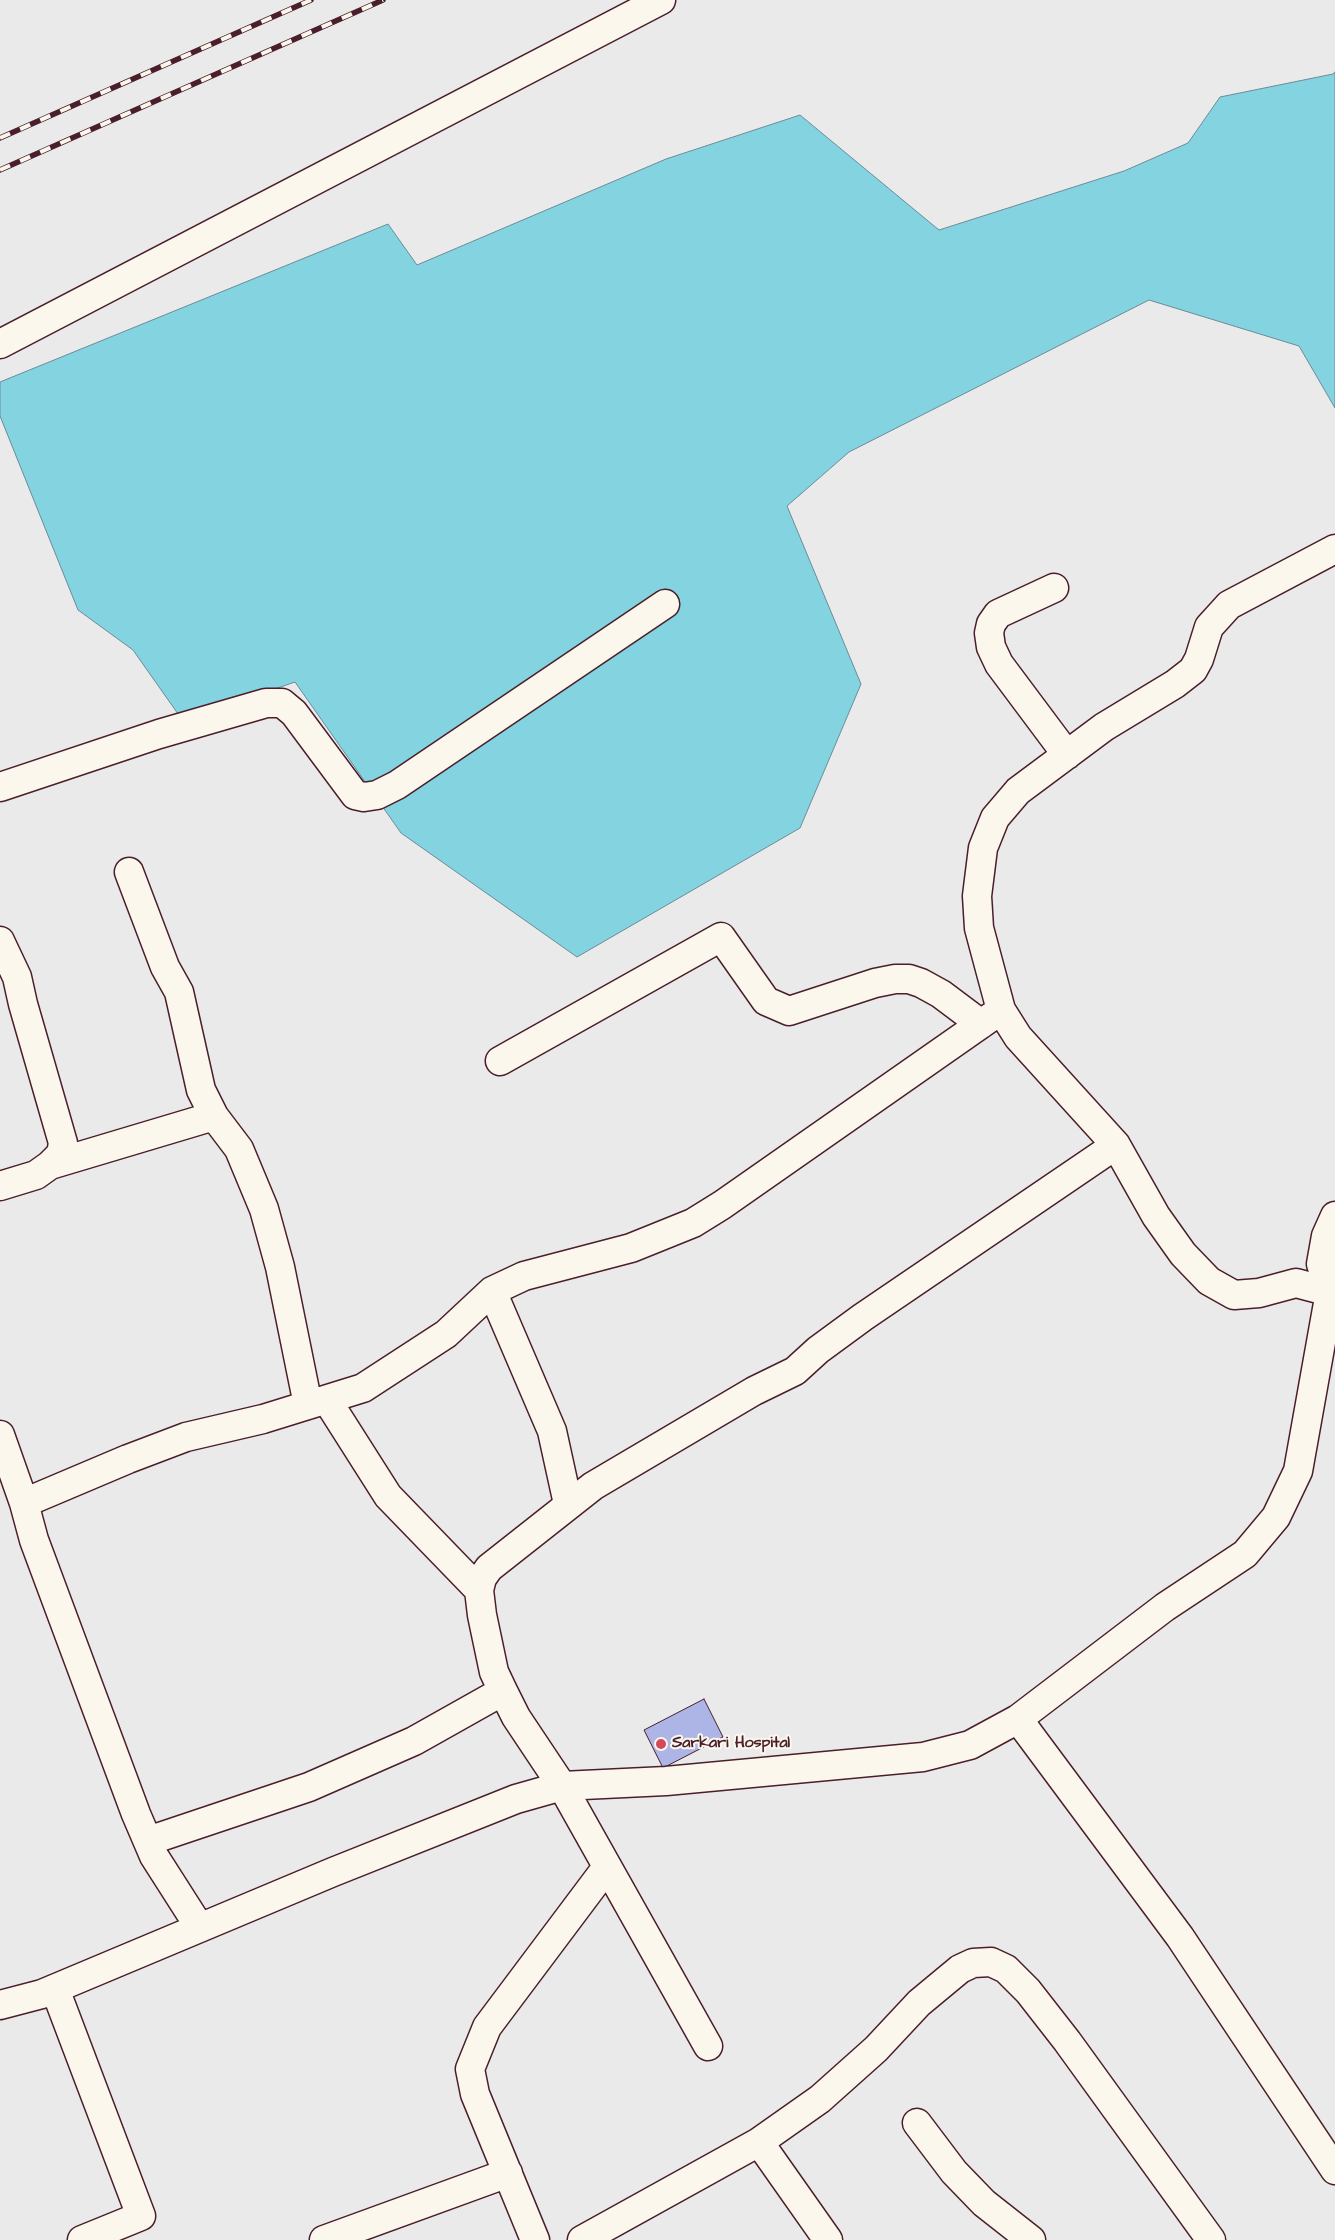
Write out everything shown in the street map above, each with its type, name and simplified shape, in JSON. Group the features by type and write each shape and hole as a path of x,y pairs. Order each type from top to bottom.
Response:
{"street":[{"path":"0,344 661,0"},
{"path":"991,1017 979,928 977,896 983,848 995,818 1018,791 1104,727 1175,684 1193,670 1199,659 1209,627 1229,605 1335,549"},
{"path":"1054,588 998,614 991,624 989,633 991,647 999,664 1067,755"},
{"path":"0,787 159,734 266,703 282,703 294,713 355,794 364,797 378,795 397,785 665,604"},
{"path":"129,872 166,967 180,992 201,1090 214,1116 239,1150 264,1209 318,1402 388,1496 479,1590"},
{"path":"500,1061 721,937 766,1001 789,1010 874,983 895,979 921,983 991,1017 1018,1037 1116,1146 1156,1216 1183,1254 1209,1281 1234,1295 1259,1293 1296,1283 1332,1294"},
{"path":"0,940 17,977 63,1143 61,1154 36,1175 0,1186"},
{"path":"24,1503 128,1459 186,1437 263,1419 363,1388 446,1334 492,1291 524,1276 631,1248 693,1223 722,1205 991,1017"},
{"path":"50,1165 214,1116"},
{"path":"708,2046 562,1786 516,1717 503,1691 494,1672 489,1650 479,1590 482,1578 489,1568 593,1486 754,1391 794,1371 818,1350 863,1317 1116,1146"},
{"path":"0,2005 55,1989 333,1872 516,1799 562,1786 666,1781 923,1757 970,1745 1018,1718 1165,1607 1245,1554 1276,1517 1298,1471 1332,1294 1321,1264 1326,1236 1335,1216"},
{"path":"492,1291 552,1431 568,1504"},
{"path":"0,1435 24,1503 34,1540 154,1856 200,1928"},
{"path":"148,1841 309,1787 414,1741 503,1691"},
{"path":"1018,1718 1180,1937 1335,2170"},
{"path":"535,2240 475,2094 470,2069 487,2027 607,1867"},
{"path":"582,2240 759,2142 820,2099 876,2050 919,2003 960,1969 974,1963 991,1962 1006,1969 1028,1991 1085,2065 1211,2240"},
{"path":"55,1989 141,2216 82,2240"},
{"path":"917,2123 954,2172 984,2203 1031,2240"},
{"path":"759,2142 828,2240"},
{"path":"324,2240 508,2173"}],"water":[{"path":"1335,72 1335,408 1299,346 1149,300 849,452 787,506 861,684 800,828 577,957 401,833 295,682 183,721 133,650 78,610 0,416 0,382 388,224 417,265 666,159 800,115 939,230 1124,171 1188,143 1220,97 1333,74"}],"building":[{"path":"704,1699 723,1737 663,1768 644,1730"}],"railway":[{"path":"0,138 311,0"},
{"path":"0,170 383,0"}],"place":[{"name":"Sarkari Hospital","path":"661,1744"}]}
